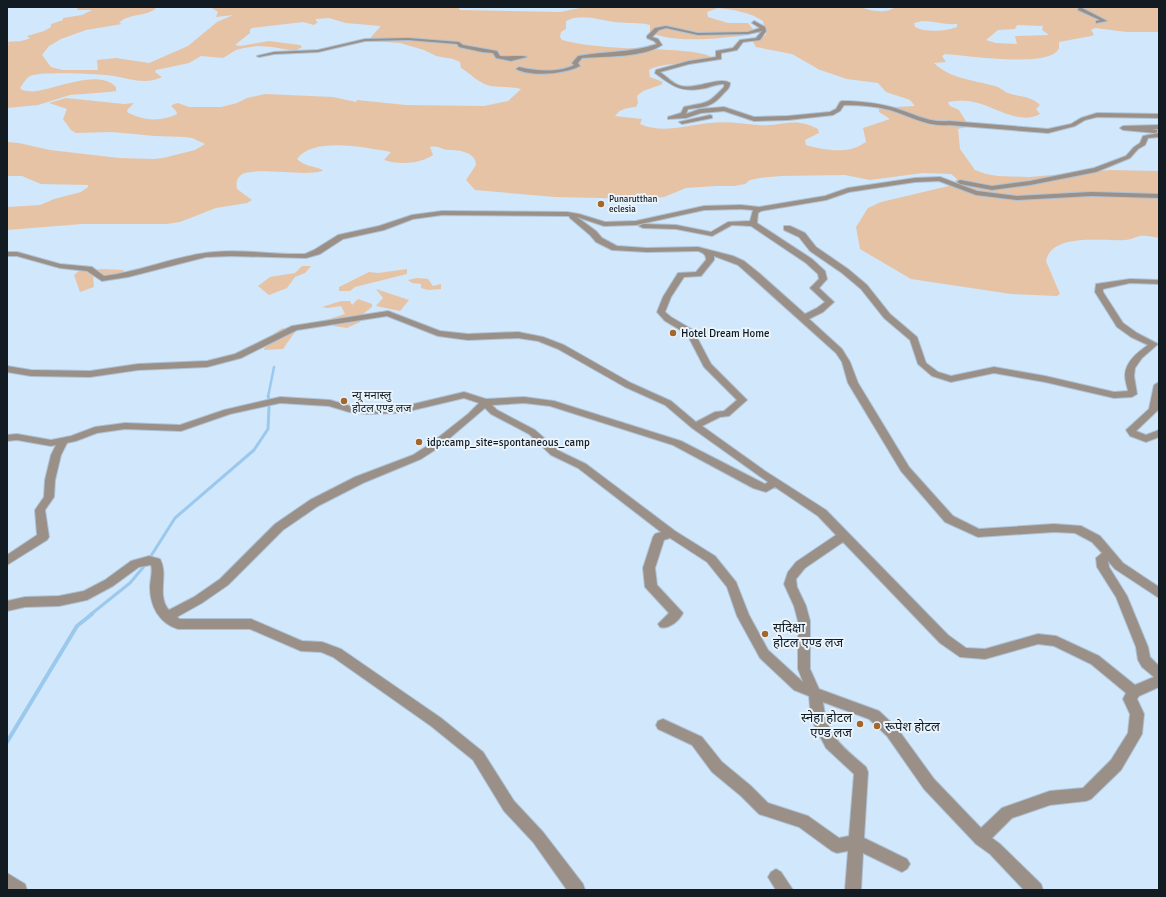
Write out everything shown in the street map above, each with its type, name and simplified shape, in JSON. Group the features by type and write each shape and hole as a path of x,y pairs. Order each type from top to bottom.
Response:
{"street":[{"path":"1081,7 1080,9 1092,14 1088,14 1105,21 1098,22"},
{"path":"754,22 764,28"},
{"path":"519,69 537,73 570,68 578,65 575,63 580,57 630,52 656,47 660,45 656,40 649,37 657,29 666,27 698,34 748,33 764,28"},
{"path":"670,118 683,114 686,108 703,106 713,102 728,84 722,82 697,87 679,87 670,83 657,72 658,71 689,63 719,58 718,52 735,49 736,45 741,40 758,39 764,28"},
{"path":"259,56 274,53 318,51 365,40 408,39 459,43 461,46 482,51 495,52 498,56 511,59 524,57"},
{"path":"670,118 686,116 700,111 724,109 754,119 788,118 831,114 838,110 842,104 856,103 890,108 924,122 939,125 949,123 1048,131 1073,125 1090,116 1159,115"},
{"path":"670,118 673,122 684,122 710,117"},
{"path":"1159,127 1123,128 1159,131"},
{"path":"410,212 566,214 604,224 636,223 704,208 741,207 759,209 826,198 848,190 863,187 906,181 940,179 992,188 1030,183 1096,170 1128,156 1136,148 1143,144 1145,137 1159,135"},
{"path":"940,179 976,193 1017,198 1091,194 1159,196"},
{"path":"753,224 755,212 759,209"},
{"path":"7,254 18,254 60,266 88,269 102,279 122,277 155,267 204,256 251,254 306,256 317,252 341,237 381,228 412,217 442,213"},
{"path":"566,214 593,233 600,240 614,248 706,251 741,263 756,274 844,357 853,382 904,469 948,519 978,533 1054,528 1078,529 1096,539 1119,566 1159,593"},
{"path":"636,223 640,226 676,227 712,234 726,224 734,222 753,224 792,249 822,273 824,279 814,288 830,302 820,310 804,318"},
{"path":"787,228 802,235 813,249 845,271 864,287 887,316 914,339 922,364 936,374 952,379 994,370 1044,378 1114,395 1124,396 1132,394 1133,387 1130,373 1132,364 1157,345 1134,335 1120,325 1098,288 1099,286 1112,286 1121,282 1145,280 1159,282"},
{"path":"695,426 718,414 726,414 742,400 707,365 690,332 668,319 661,312 666,296 675,286 681,275 698,274 710,260 710,256 706,251"},
{"path":"7,369 31,373 90,374 138,367 207,364 238,356 295,328 388,313 438,333 468,337 518,335 540,339 561,347 628,385 668,403 695,426 775,483 822,513 944,639 964,653 985,654 1038,639 1056,641 1095,660 1134,692"},
{"path":"1159,385 1154,410 1131,430 1133,434 1146,438 1159,433"},
{"path":"7,438 17,437 51,444 73,439 95,430 125,426 181,428 227,412 280,400 330,403 349,409 367,412 401,410 464,396 485,402 524,400 551,404 677,443 757,485 766,488 775,483"},
{"path":"485,402 494,412 532,432 555,453 582,466 671,534 712,559 732,586 743,616 764,654 799,686 874,715 892,732 929,784 981,839 995,849 1035,890"},
{"path":"167,617 198,600 224,582 279,527 314,503 359,480 418,457 471,416 485,402"},
{"path":"7,561 43,537 40,510 49,497 50,480 56,455 63,441"},
{"path":"664,624 677,613 651,587 649,568 659,537 671,534"},
{"path":"843,536 796,569 792,575 790,584 793,595 800,605 804,621 804,669 806,676 811,682 818,719 831,744 861,772 853,890"},
{"path":"1110,554 1102,558 1103,567 1121,596 1142,647 1141,654 1144,660 1159,674"},
{"path":"7,606 25,602 59,601 87,595 109,583 135,564 149,560 156,562 158,567 156,588 160,607 167,617 178,624 251,624 301,646 322,647 337,653 436,722 478,756 509,806 538,837 577,890"},
{"path":"981,839 1007,813 1050,798 1086,794 1116,765 1135,734 1137,714 1130,699 1134,692 1159,681"},
{"path":"663,725 697,741 717,767 746,791 764,809 803,821 837,846 857,842 902,864"},
{"path":"776,877 785,890"},
{"path":"7,881 19,890"}],"shaded area":[{"path":"78,7 157,7 148,13 128,17 119,23 122,24 86,30 61,39 49,46 42,55 51,67 62,70 98,70 97,60 116,58 149,63 188,46 217,22 233,15 216,17 218,12 212,8 213,7 458,7 460,10 560,12 585,7 861,7 874,11 888,11 895,7 1159,7 1159,32 1127,32 1095,28 1091,30 1094,35 1059,42 1059,48 1053,54 1041,58 1006,59 945,54 942,56 946,62 934,63 955,76 997,87 1008,93 1033,100 1040,105 1036,109 1040,114 1023,118 1006,114 973,102 948,102 950,106 959,110 967,123 966,127 958,129 960,149 975,170 998,176 1029,177 1110,170 1159,171 1159,238 1138,236 1127,240 1080,240 1068,242 1058,246 1050,252 1046,261 1060,294 1057,296 1011,294 911,279 860,249 856,227 868,208 881,202 953,185 957,179 951,174 923,173 870,180 845,175 781,176 750,180 745,184 734,186 686,188 664,197 643,199 555,197 475,190 466,180 476,165 475,161 473,157 462,151 430,147 433,155 428,158 409,163 396,163 384,160 391,152 341,145 315,148 305,152 297,159 305,165 323,170 322,171 314,173 267,171 247,172 238,178 236,185 237,189 252,200 247,203 216,208 180,222 167,224 82,224 7,230 7,207 40,205 54,199 81,192 88,187 88,185 41,184 22,176 7,176 7,142 19,143 50,150 119,158 154,159 195,150 205,144 192,138 185,137 112,132 76,133 71,130 63,119 67,109 49,103 66,98 124,104 134,103 127,112 146,119 158,119 171,117 177,114 171,106 178,103 189,107 221,107 237,103 247,98 265,94 333,97 356,102 357,100 406,105 484,106 508,101 521,89 487,85 461,68 460,62 453,59 436,56 424,50 400,43 372,41 371,37 380,26 346,23 329,18 316,19 318,22 314,25 303,22 252,28 250,33 235,45 240,46 269,41 300,45 302,47 297,50 258,46 236,50 223,58 201,56 189,63 156,70 155,72 162,77 150,81 138,81 114,76 84,74 36,74 30,76 26,80 20,88 22,90 35,91 78,81 100,80 109,82 116,87 116,91 70,95 38,105 7,108 7,46 9,45 7,42 22,41 30,38 27,36 44,31 51,27 51,24 63,20 63,18 82,15 92,10 77,10","holes":["718,8 753,15 763,21 766,35 753,42 756,47 792,54 820,70 847,79 878,83 886,92 910,100 915,106 879,108 879,112 890,119 863,128 866,142 856,148 843,150 823,149 806,145 805,140 819,133 818,129 801,123 759,125 716,122 666,129 648,127 640,124 642,119 615,116 622,110 636,107 638,103 637,96 643,91 663,84 661,83 663,82 650,77 649,70 664,65 696,62 711,57 695,52 592,46 562,40 560,37 561,32 566,29 566,21 584,17 619,23 646,24 650,25 650,32 652,33 662,36 687,39 713,39 749,35 753,29 748,23 728,23 708,17 707,12","922,21 957,24 957,27 936,31 915,27 914,23","1017,25 1043,26 1042,30 1049,35 1015,36 1017,44 996,43 986,40 998,30 1015,29"]},
{"path":"302,266 311,266 305,273 295,277 287,288 269,295 258,286 270,277 295,273"},
{"path":"103,269 124,270 121,276 93,276 94,287 80,292 74,275 79,271"},
{"path":"407,269 407,274 355,287 350,291 339,291 339,287 369,272 378,273"},
{"path":"417,278 428,279 433,286 441,284 441,289 428,290 421,288 421,284 412,283 408,280"},
{"path":"376,289 409,300 400,311 376,306 383,298"},
{"path":"358,299 372,304 372,307 364,313 360,322 347,328 334,326 326,320 345,314 341,306 328,308 322,307 341,301 350,301 352,305"},
{"path":"283,328 295,332 283,349 264,350 271,337"}],"waterway":[{"path":"268,396 274,367"},
{"path":"149,559 175,518 254,450 268,429 269,407"},
{"path":"90,615 130,583 146,564"},
{"path":"7,742 77,626 92,614"}],"place":[{"name":"Punarutthan eclesia","path":"601,204"},
{"name":"Hotel Dream Home","path":"673,333"},
{"name":"न्यू मनास्लु होटल एण्ड लज","path":"344,401"},
{"name":"idp:camp_site=spontaneous_camp","path":"419,442"},
{"name":"सदिक्षा होटल एण्ड लज","path":"765,634"},
{"name":"स्नेहा होटल एण्ड लज","path":"860,724"},
{"name":"रूपेश होटल","path":"877,726"}]}
